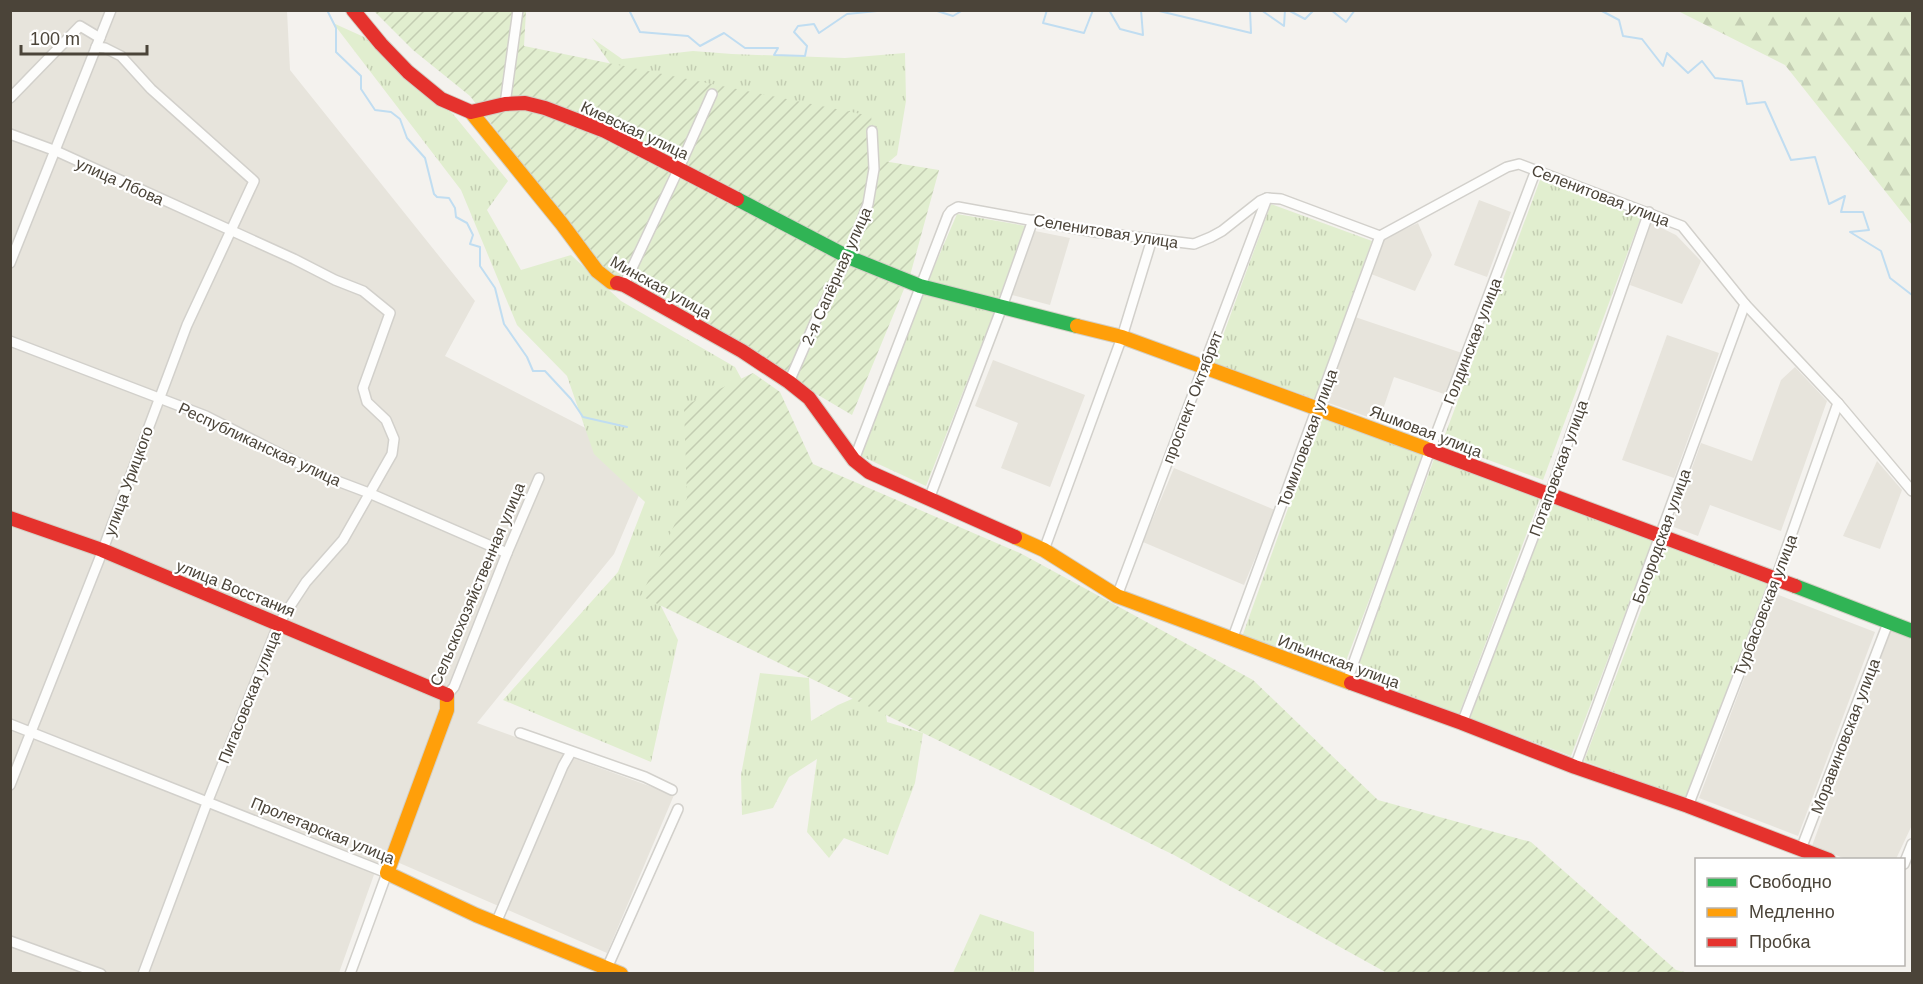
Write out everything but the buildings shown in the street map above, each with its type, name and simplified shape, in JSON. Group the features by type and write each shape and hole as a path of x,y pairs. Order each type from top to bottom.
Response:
{"street":[{"path":"10,263 111,10"},
{"path":"353,10 408,72 441,99 471,112"},
{"path":"505,104 519,10"},
{"path":"10,98 80,26 98,43"},
{"name":"улица Урицкого","path":"10,785 187,325 254,181 151,89 121,56 98,43"},
{"path":"624,285 680,168 712,94"},
{"name":"Киевская улица","path":"471,112 505,104 525,104 605,131 848,256 920,286"},
{"name":"Минская улица","path":"471,112 597,271 611,282 624,285 742,351 789,381 809,398 854,460"},
{"name":"2-я Сапёрная улица","path":"789,381 848,256 868,204 874,169 872,131"},
{"name":"улица Лбова","path":"10,134 56,151 363,291 390,313"},
{"name":"Селенитовая улица","path":"1380,236 1507,168 1519,164 1682,226 1745,304 1838,403 1912,491"},
{"name":"Голдинская улица","path":"1347,681 1430,450 1536,171"},
{"path":"1267,198 1281,199 1380,236"},
{"name":"Селенитовая улица","path":"920,286 948,215 957,207 1095,232 1194,244 1216,234 1267,198"},
{"name":"проспект Октябрят","path":"1117,596 1267,198"},
{"name":"Потаповская улица","path":"1462,723 1549,496 1649,212"},
{"path":"929,499 1033,220"},
{"name":"Томиловская улица","path":"1232,640 1380,236"},
{"path":"1044,550 1122,337 1152,239"},
{"path":"854,460 920,286"},
{"name":"Яшмовая улица","path":"920,286 1122,337 1776,578 1912,631"},
{"name":"Богородская улица","path":"1575,767 1745,304"},
{"name":"Пигасовская улица","path":"143,974 207,803 279,623 306,582 343,540 392,454 394,439 386,420 367,402 363,388 390,313"},
{"name":"Республиканская улица","path":"10,341 207,416 324,476 507,552"},
{"name":"Турбасовская улица","path":"1688,806 1776,578 1838,403"},
{"name":"Ильинская улица","path":"854,460 869,472 1044,550 1117,596 1824,858"},
{"name":"Сельскохозяйственная улица","path":"350,974 447,710 447,695 454,687 539,478"},
{"name":"улица Восстания","path":"10,518 102,550 447,695"},
{"name":"Моравиновская улица","path":"1802,849 1888,622"},
{"name":"Пролетарская улица","path":"10,724 387,873 496,923 614,971"},
{"path":"520,733 645,777 672,790"},
{"path":"496,923 571,752"},
{"path":"614,971 678,809"},
{"path":"1905,862 1912,844"},
{"path":"10,941 101,974"}],"shaded area":[{"path":"10,11 287,11 290,70 475,301 445,356 638,455 642,488 614,554 477,723 674,795 607,953 381,855 339,973 11,973"},
{"path":"1479,200 1511,212 1487,277 1454,265"},
{"path":"1418,223 1432,255 1415,291 1371,274 1383,239"},
{"path":"1651,223 1676,235 1701,261 1682,304 1630,285"},
{"path":"1035,231 1070,238 1050,305 1012,295"},
{"path":"1355,317 1462,353 1447,395 1394,377 1379,421 1326,402"},
{"path":"1667,335 1719,353 1674,478 1622,460"},
{"path":"993,360 1085,395 1050,487 1001,468 1018,423 975,406"},
{"path":"1795,367 1827,401 1781,531 1710,505 1698,536 1671,526 1701,443 1752,461 1781,380"},
{"path":"1877,461 1902,490 1880,549 1843,536"},
{"path":"1174,468 1275,510 1244,585 1143,542"},
{"path":"1776,594 1875,632 1798,836 1699,798"},
{"path":"1891,629 1912,637 1912,825 1896,858 1843,858 1812,846"}],"green space":[{"path":"374,11 526,11 524,46 871,116 877,160 939,170 911,272 852,415 602,268 470,96 413,50"},
{"path":"1678,11 1912,11 1912,225 1785,65"},
{"path":"333,23 364,37 453,114 508,181 487,210 521,270 571,255 621,301 735,367 747,389 661,606 678,640 651,762 503,700 618,572 645,502 594,454 567,376 517,325 461,190"},
{"path":"592,38 622,59 693,51 845,58 905,53 906,101 897,155 844,199 636,100"},
{"path":"1540,180 1641,217 1543,480 1442,443"},
{"path":"1271,204 1372,241 1315,399 1213,363"},
{"path":"957,214 1026,226 998,300 928,281"},
{"path":"922,293 994,313 926,486 861,456"},
{"path":"753,373 780,392 813,464 1020,553 1253,680 1378,800 1531,842 1676,970 1689,973 1387,973 1174,855 641,596 687,498 684,406"},
{"path":"1321,416 1424,456 1341,674 1242,637"},
{"path":"1434,459 1540,498 1459,714 1354,675"},
{"path":"1552,502 1653,540 1571,756 1470,718"},
{"path":"1666,544 1768,582 1687,799 1584,761"},
{"path":"760,673 809,678 811,721 838,705 882,686 887,722 923,733 915,783 888,855 844,838 829,858 807,832 817,759 789,777 773,808 742,815 741,775"},
{"path":"980,914 1034,932 1034,973 953,973"}],"waterway":[{"path":"327,10 336,28 336,52 361,76 361,89 375,110 391,112 400,119 407,138 425,158 434,194 437,197 449,198 455,208 456,217 467,223 473,235 470,244 480,247 480,266 495,288 504,324 527,357 533,371 545,371 571,399 583,417 627,427"},
{"path":"629,10 640,32 688,36 700,46 724,33 745,48 778,48 774,55 805,56 807,46 794,32 798,26 814,24 819,33 847,14 887,10"},
{"path":"934,10 953,16 963,10"},
{"path":"1047,10 1043,23 1084,33 1093,10"},
{"path":"1109,10 1120,29 1143,35 1141,10"},
{"path":"1155,10 1251,33 1250,10"},
{"path":"1261,10 1284,26 1285,10"},
{"path":"1288,10 1305,19 1314,10"},
{"path":"1331,10 1346,22 1355,10"},
{"path":"1600,10 1619,20 1623,36 1642,39 1663,66 1667,53 1688,73 1702,61 1715,78 1742,81 1747,104 1765,102 1791,160 1815,157 1829,204 1845,196 1841,212 1863,212 1869,230 1850,232 1881,251 1890,278 1912,295"}],"traffic: fast":[{"path":"737,199 848,257 920,286 1077,326"},
{"path":"1795,586 1912,631"}],"traffic: slow":[{"path":"471,112 597,271 611,282 617,283"},
{"path":"1077,326 1122,337 1430,450"},
{"path":"1015,537 1044,550 1117,596 1351,683"},
{"path":"447,695 447,710 387,873 476,915 621,974"}],"traffic: jam":[{"path":"353,10 408,72 441,99 471,112 505,104 525,103 545,108 605,131 737,199"},
{"path":"617,283 742,351 789,382 809,398 854,460 869,472 1015,537"},
{"path":"1430,450 1795,586"},
{"path":"10,518 102,550 447,695"},
{"path":"1351,683 1824,858"}]}
